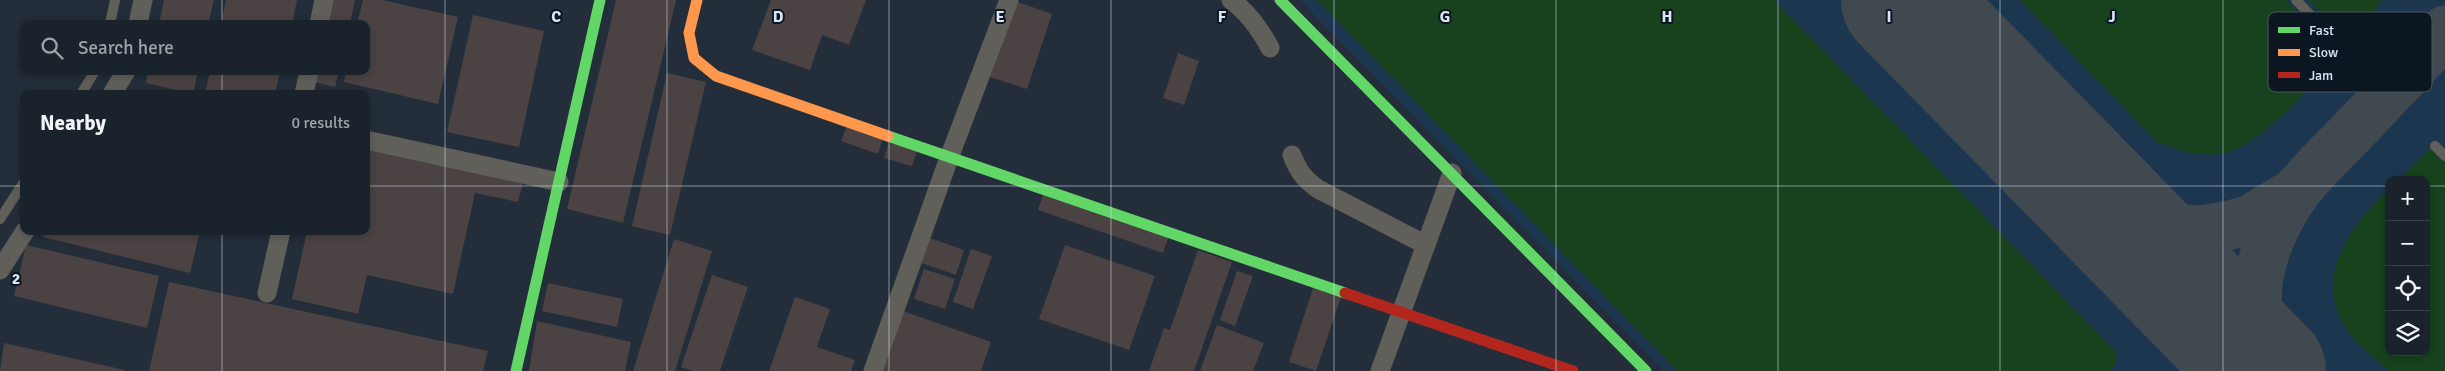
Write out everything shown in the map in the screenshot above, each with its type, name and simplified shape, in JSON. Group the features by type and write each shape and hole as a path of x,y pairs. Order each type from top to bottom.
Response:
{"street":[{"path":"139,20 143,0"},
{"path":"320,20 324,0"},
{"path":"516,371 600,0"},
{"path":"697,0 689,32 694,58 716,76 949,158 1401,312 1541,366 1573,371"},
{"path":"873,371 1008,0"},
{"path":"1231,0 1247,12 1260,28 1270,48"},
{"path":"1280,0 1646,371"},
{"path":"114,90 124,75"},
{"path":"305,90 308,75"},
{"path":"370,141 559,182"},
{"path":"1292,155 1298,171 1305,180 1318,189 1426,245"},
{"path":"1380,371 1452,173"},
{"path":"0,270 22,235"},
{"path":"267,293 280,235"}],"lane":[{"path":"111,20 115,0"},
{"path":"2296,0 2308,12"},
{"path":"83,90 93,75"},
{"path":"2435,146 2445,156"},
{"path":"0,219 20,188"}],"shaded area":[{"path":"1300,0 2445,0 2445,371 1663,371"}],"green space":[{"path":"1317,0 1774,0 2117,353 2116,365 2109,371 1677,371"},
{"path":"2020,0 2286,0 2298,12 2268,12 2268,92 2306,92 2284,114 2251,141 2234,150 2218,154 2195,153 2158,143"},
{"path":"2308,0 2382,0 2374,12 2320,12"},
{"path":"2430,149 2445,164 2445,371 2388,371 2351,336 2337,310 2333,290 2334,271 2340,253 2361,219 2385,193 2385,356 2430,356 2430,176 2402,176"}],"building":[{"path":"164,0 214,0 209,20 160,20"},
{"path":"226,0 297,0 293,20 222,20"},
{"path":"332,0 355,0 351,20 328,20"},
{"path":"363,0 382,0 458,17 438,104 344,82 345,75 370,75 370,20 358,20"},
{"path":"616,0 676,0 623,223 567,209"},
{"path":"771,0 866,0 849,45 822,35 810,70 752,50"},
{"path":"1015,1 1052,14 1027,89 990,77"},
{"path":"473,15 544,31 519,147 447,132"},
{"path":"1178,53 1199,61 1184,105 1163,98"},
{"path":"667,73 706,82 670,235 632,226"},
{"path":"147,75 197,75 194,90 176,90 146,83"},
{"path":"209,75 279,75 276,90 206,90"},
{"path":"315,75 338,75 335,87 313,82"},
{"path":"847,126 883,138 878,154 841,141"},
{"path":"889,142 917,151 912,166 884,158"},
{"path":"370,149 523,182 518,202 475,193 453,294 367,275 358,314 292,299 306,235 370,235"},
{"path":"1043,195 1168,238 1163,253 1038,210"},
{"path":"43,235 199,235 190,273 43,237"},
{"path":"930,238 964,250 956,275 921,263"},
{"path":"674,239 712,251 675,371 633,371"},
{"path":"26,245 159,276 147,328 14,296"},
{"path":"1065,245 1155,276 1129,350 1039,319"},
{"path":"971,249 992,256 973,309 953,302"},
{"path":"1198,250 1232,262 1194,371 1149,371 1164,328 1170,330"},
{"path":"924,269 955,279 945,309 914,299"},
{"path":"1237,271 1253,276 1235,326 1220,320"},
{"path":"712,275 748,287 720,371 693,371 681,367"},
{"path":"169,282 488,351 483,371 149,371"},
{"path":"548,283 623,299 617,327 542,311"},
{"path":"1313,288 1341,297 1316,371 1289,362"},
{"path":"795,297 830,309 817,347 855,360 851,371 769,371"},
{"path":"903,311 991,342 981,371 882,371"},
{"path":"537,321 631,342 625,371 529,371"},
{"path":"1217,325 1264,343 1253,371 1200,371"},
{"path":"4,343 125,370 125,371 0,371"}],"taxiway":[{"path":"2432,47 2445,30"},
{"path":"2272,371 2263,347 2258,324 2257,301 2259,278 2264,256 2272,235 2296,192 2308,177 2389,92"},
{"path":"2108,210 2148,227 2201,230 2227,226 2251,219 2297,191"}],"runway":[{"path":"1902,0 2265,371"}],"traffic: fast":[{"path":"516,371 600,0"},
{"path":"1280,0 1646,371"},
{"path":"888,136 1345,293"}],"traffic: slow":[{"path":"697,0 689,33 694,58 716,76 888,136"}],"traffic: jam":[{"path":"1345,293 1573,371"}]}
